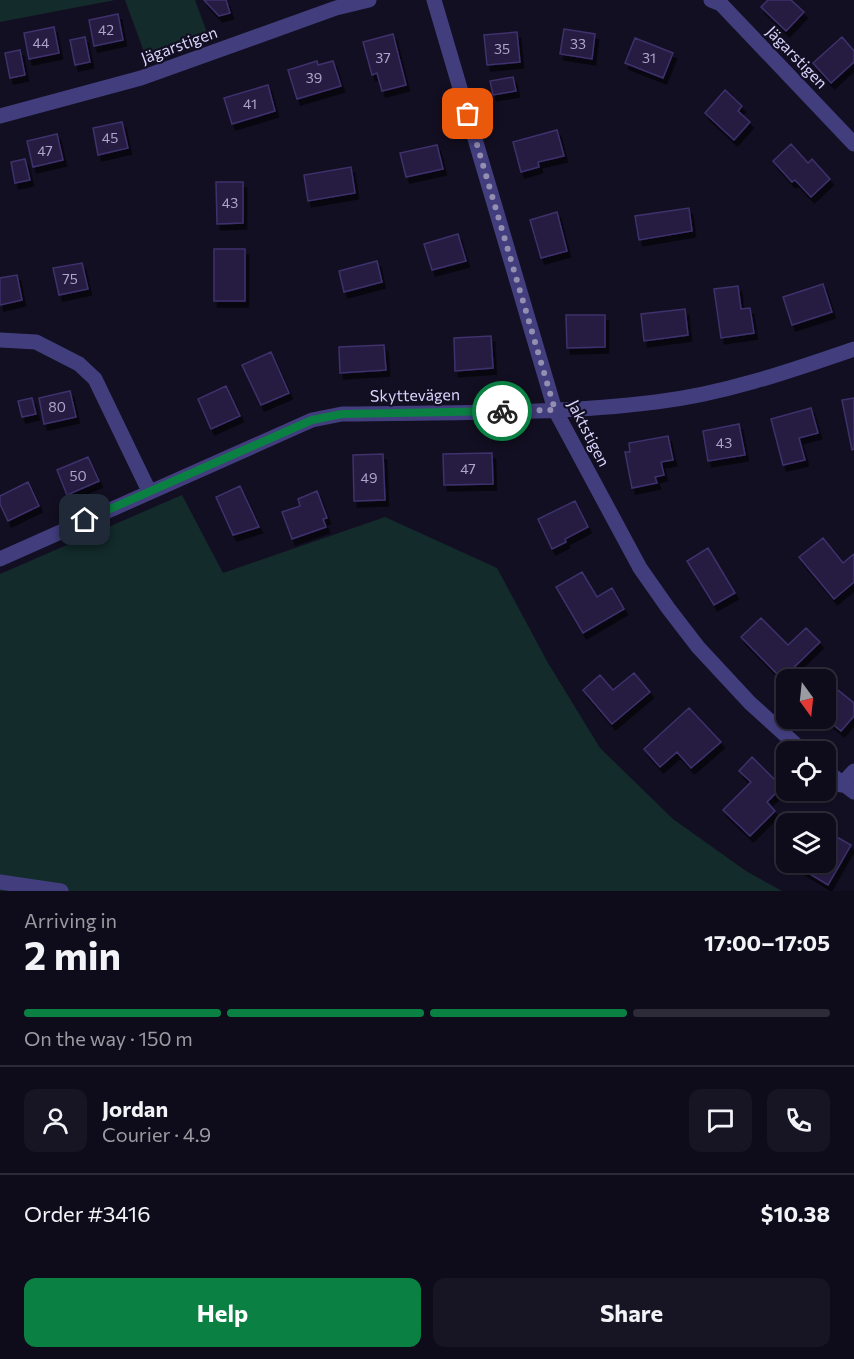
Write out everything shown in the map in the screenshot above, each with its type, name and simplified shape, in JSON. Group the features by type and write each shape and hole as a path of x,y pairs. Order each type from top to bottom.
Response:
{"street":[{"name":"Jägarstigen","path":"0,116 141,78 336,8 369,0"},
{"name":"Jaktstigen","path":"434,0 555,410 640,568 668,608 698,647 750,703 792,741"},
{"name":"Jägarstigen","path":"719,1 854,144"},
{"path":"0,340 36,342 79,364 95,379 149,490"},
{"name":"Skyttevägen","path":"0,559 149,490 312,420 342,414 555,410 658,402 765,379 854,349"},
{"path":"847,789 854,771"},
{"path":"0,882 61,891"}],"green space":[{"path":"0,0 115,0 0,22"},
{"path":"125,0 195,0 209,38 147,60"},
{"path":"182,495 223,573 385,517 497,568 548,663 600,748 673,819 746,871 782,891 0,891 0,574"}],"building":[{"path":"204,0 226,0 230,13 219,16"},
{"path":"768,0 791,0 804,12 786,31 761,7"},
{"path":"118,14 123,40 94,46 89,20"},
{"path":"54,27 59,53 29,59 24,33"},
{"path":"564,29 595,34 592,59 560,54"},
{"path":"517,32 520,62 487,65 484,35"},
{"path":"393,34 406,85 382,91 377,73 372,75 363,42"},
{"path":"85,37 90,62 75,65 70,40"},
{"path":"842,37 854,51 854,62 831,83 813,63"},
{"path":"635,38 673,53 663,78 625,63"},
{"path":"20,50 25,75 10,78 5,53"},
{"path":"317,61 318,65 333,61 341,86 297,99 288,70"},
{"path":"513,77 516,91 493,95 490,81"},
{"path":"268,85 275,111 232,124 224,98"},
{"path":"725,90 742,106 738,111 750,122 734,140 705,113"},
{"path":"122,122 128,148 98,155 93,128"},
{"path":"557,130 564,156 538,162 539,167 521,172 513,142"},
{"path":"57,134 63,160 33,167 27,141"},
{"path":"791,144 808,163 812,159 830,179 811,197 795,180 792,182 773,161"},
{"path":"437,145 443,169 406,177 400,153"},
{"path":"25,159 30,180 15,183 11,162"},
{"path":"351,167 355,193 308,201 304,175"},
{"path":"216,182 243,182 243,223 217,224"},
{"path":"689,208 692,231 639,240 635,216"},
{"path":"557,212 567,251 541,258 530,220"},
{"path":"458,234 466,261 432,270 424,244"},
{"path":"214,249 245,249 245,301 214,301"},
{"path":"377,261 382,282 344,292 339,271"},
{"path":"82,263 88,289 59,295 53,268"},
{"path":"17,275 22,300 0,305 0,278"},
{"path":"823,284 832,312 792,325 783,297"},
{"path":"738,286 741,309 750,308 754,333 721,338 714,289"},
{"path":"685,309 688,335 644,341 641,314"},
{"path":"566,315 605,315 605,347 567,348"},
{"path":"491,336 493,368 455,371 454,338"},
{"path":"384,345 386,370 340,373 339,347"},
{"path":"271,352 289,393 261,405 242,365"},
{"path":"226,386 240,416 211,429 198,399"},
{"path":"70,391 76,417 44,424 39,398"},
{"path":"32,398 36,414 22,417 18,401"},
{"path":"854,398 854,449 852,450 842,400"},
{"path":"811,408 818,433 799,438 805,460 783,465 771,419"},
{"path":"739,424 745,455 708,461 703,431"},
{"path":"668,436 673,460 661,462 664,475 655,477 657,483 632,488 625,452 630,452 629,443"},
{"path":"492,453 493,484 444,485 443,454"},
{"path":"383,454 385,500 354,501 353,455"},
{"path":"88,457 99,481 67,495 57,470"},
{"path":"28,482 39,506 8,521 0,504 0,496"},
{"path":"240,486 259,527 233,535 216,497"},
{"path":"317,491 327,518 323,519 326,527 292,539 282,512 300,506 298,499"},
{"path":"575,501 588,527 552,549 538,519"},
{"path":"823,538 843,563 854,554 854,582 834,599 799,557"},
{"path":"708,548 735,593 714,605 687,561"},
{"path":"582,572 597,597 612,588 624,609 583,633 556,587"},
{"path":"761,618 788,645 806,628 820,642 792,669 776,669 776,673 741,637"},
{"path":"634,673 650,692 612,724 583,690 600,675 613,690"},
{"path":"836,688 854,703 854,716 841,731 836,727"},
{"path":"689,708 721,742 691,768 677,752 660,767 644,749"},
{"path":"752,757 776,781 776,793 767,802 775,811 750,836 723,810 751,782 739,771"},
{"path":"836,837 851,845 836,871"},
{"path":"808,873 835,873 828,885"}],"way so far":[{"path":"468,114 555,410 502,411"}],"route":[{"path":"85,520 287,429 312,420 342,414 502,411"}]}
